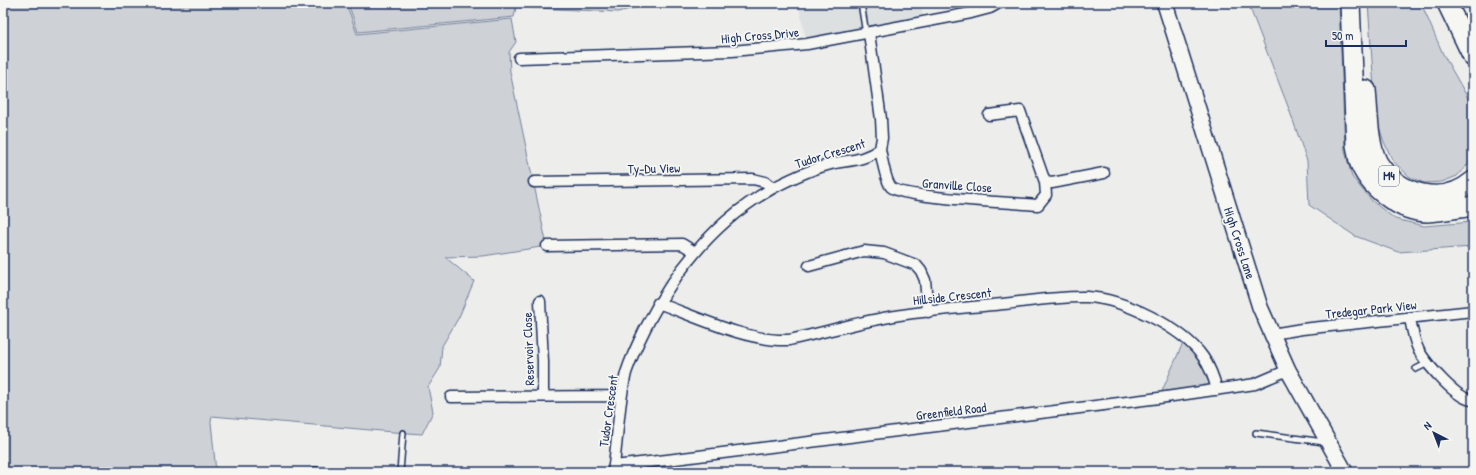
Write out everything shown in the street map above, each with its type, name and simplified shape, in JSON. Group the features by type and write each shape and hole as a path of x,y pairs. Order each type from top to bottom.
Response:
{"highway":[{"path":"1350,3 1356,145 1359,161 1379,190 1395,203 1410,210 1426,212 1473,206"},
{"name":"M4","path":"1363,3 1366,89 1371,143 1378,162 1390,177 1402,187 1415,193 1430,196 1445,195 1460,190 1473,181"},
{"path":"1447,3 1473,57"}],"street":[{"name":"High Cross Drive","path":"519,58 732,51 807,44 971,13 990,8 999,3"},
{"name":"High Cross Lane","path":"1164,3 1260,307 1288,370 1345,472"},
{"name":"Tudor Crescent","path":"613,469 621,396 627,372 636,348 658,303 695,252 728,220 773,188 803,174 834,164 870,156 880,149 882,138 881,119 867,33"},
{"name":"Granville Close","path":"880,149 887,179 891,187 898,191 911,195 1038,205 1046,195 1045,182 1020,111 989,115"},
{"path":"1045,182 1052,183 1104,173"},
{"name":"Ty-Du View","path":"534,182 754,179 765,182 773,188"},
{"path":"547,246 682,244 695,252"},
{"path":"809,266 864,251 884,253 916,265 921,271 925,280 928,312"},
{"name":"Hillside Crescent","path":"658,303 735,331 762,339 789,340 889,317 928,312 1052,298 1087,298 1104,300 1120,303 1136,310 1166,325 1185,338 1202,356 1214,375 1217,390"},
{"name":"Reservoir Close","path":"540,301 543,396"},
{"name":"Tredegar Park View","path":"1272,334 1302,329 1473,311"},
{"path":"1410,318 1414,338 1419,351 1428,363 1457,393 1470,400 1473,400"},
{"name":"Greenfield Road","path":"613,469 1217,390 1255,384 1288,370"},
{"name":"Reservoir Close","path":"451,397 621,396"}],"lane":[{"path":"861,3 867,33"},
{"path":"1416,369 1428,363"},
{"path":"400,472 403,433"},
{"path":"1256,433 1329,442"},
{"path":"314,472 314,470 347,472"}],"shaded area":[{"path":"3,3 346,3 357,34 512,19 516,42 509,52 510,72 547,246 483,256 445,257 474,281 459,317 442,346 440,368 428,387 433,412 422,434 212,416 211,422 216,472 3,472"},
{"path":"348,3 654,3 618,12 516,7 514,17 358,32"},
{"path":"798,3 921,3 924,23 807,44"},
{"path":"1248,3 1339,3 1345,151 1352,177 1372,201 1395,219 1424,226 1473,222 1473,247 1398,252 1355,236 1309,205 1307,161 1289,109"},
{"path":"1368,3 1421,3 1443,54 1473,107 1473,153 1468,164 1457,176 1442,182 1424,183 1410,177 1393,161 1384,142 1376,118"},
{"path":"1185,338 1202,356 1217,390 1159,398"}]}
